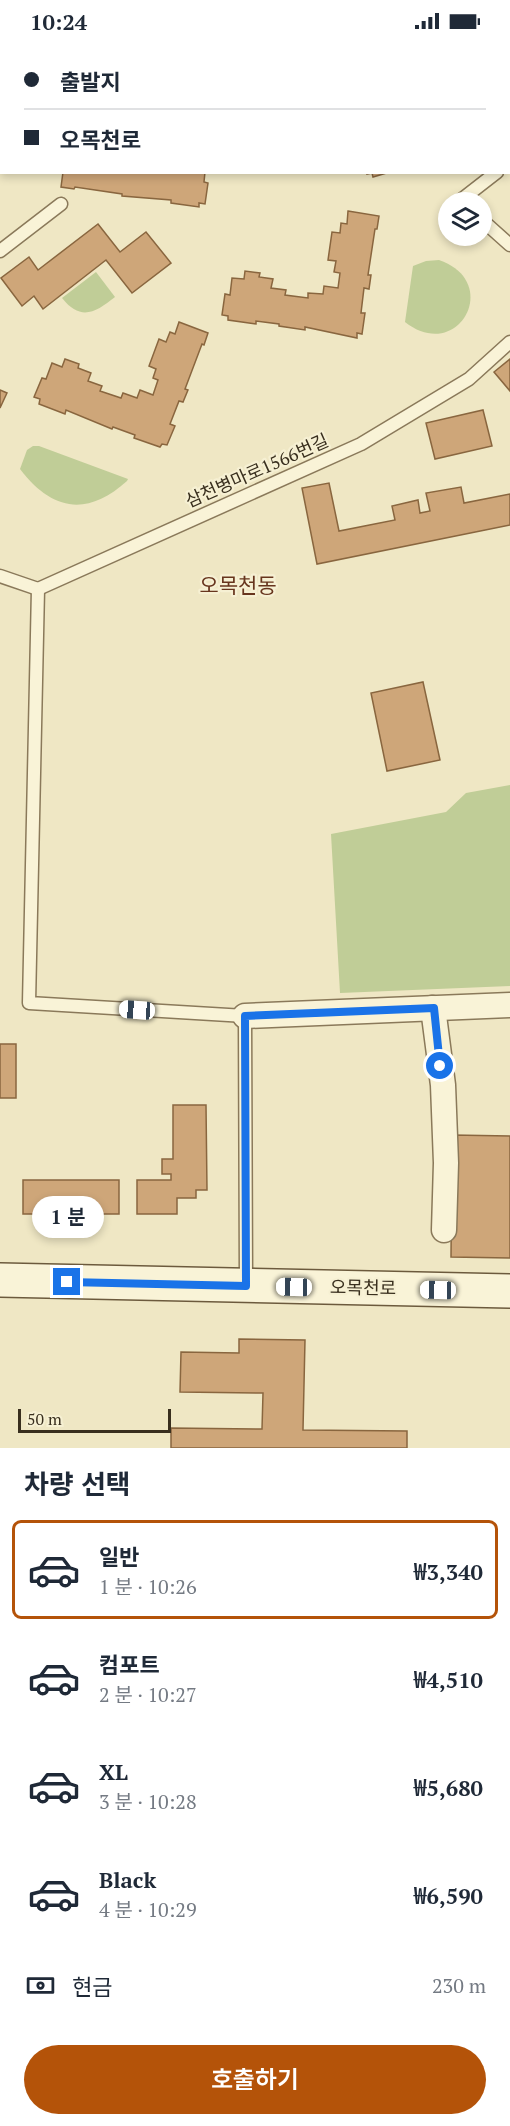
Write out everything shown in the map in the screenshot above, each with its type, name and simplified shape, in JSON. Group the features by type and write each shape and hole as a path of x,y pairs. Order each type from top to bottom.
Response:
{"street":[{"path":"245,1016 510,1005"},
{"path":"434,1008 443,1085 446,1163 444,1230"},
{"name":"오목천로","path":"0,1280 510,1291"}],"lane":[{"path":"471,192 494,174"},
{"path":"0,251 61,204"},
{"path":"492,229 510,246"},
{"name":"삼천병마로1566번길","path":"38,589 361,444 469,379 510,342"},
{"path":"0,576 38,589 29,1003 245,1016 246,1286"}],"green space":[{"path":"439,260 458,271 468,285 470,300 466,315 456,327 442,333 424,332 405,322 413,266 426,261"},
{"path":"96,272 115,297 95,310 82,312 76,310 62,298"},
{"path":"33,446 39,446 128,479 112,493 98,500 84,504 57,501 32,483 20,469 27,450"},
{"path":"510,785 510,986 340,993 331,834 446,812 466,793"}],"building":[{"path":"63,174 205,174 204,182 208,183 205,204 199,203 199,207 171,203 171,200 61,187"},
{"path":"348,211 379,216 368,275 371,275 369,289 364,288 361,313 365,313 362,334 357,333 357,338 305,327 305,330 256,321 256,324 228,320 228,316 222,315 225,294 230,295 232,278 244,279 245,271 260,273 259,277 273,279 271,288 286,290 285,295 308,298 308,293 323,294 324,286 338,288 340,273 334,272 336,261 328,260 332,232 340,233 341,223 347,224"},
{"path":"98,224 120,252 146,232 171,263 132,293 106,260 43,309 34,296 22,306 1,278 29,257 38,270"},
{"path":"179,322 208,333 185,389 188,390 183,402 179,401 170,424 175,426 167,445 162,444 160,447 134,438 135,435 113,427 112,429 66,410 65,414 39,404 40,399 34,397 42,378 46,379 52,363 62,367 65,359 79,364 78,368 91,373 88,381 102,386 100,391 121,398 123,393 137,398 140,390 153,395 158,380 153,378 156,369 149,366 159,339 166,342 170,332 175,334"},
{"path":"510,359 510,391 494,372"},
{"path":"0,390 7,393 0,408"},
{"path":"483,410 492,446 435,459 426,423"},
{"path":"329,483 339,531 395,520 392,506 418,500 420,513 430,511 426,493 461,487 464,503 510,494 510,525 317,564 302,488"},
{"path":"423,682 440,760 387,771 371,693"},
{"path":"0,1044 16,1044 16,1098 0,1098"},
{"path":"173,1105 206,1105 207,1190 196,1190 196,1198 177,1198 177,1214 137,1214 137,1180 171,1180 171,1174 162,1174 162,1159 173,1159"},
{"path":"452,1135 510,1136 510,1258 451,1257"},
{"path":"23,1180 119,1180 119,1214 79,1214 73,1212 73,1205 63,1205 63,1214 23,1214"},
{"path":"239,1339 305,1340 303,1430 407,1431 407,1448 171,1448 171,1428 262,1429 263,1393 180,1392 181,1352 239,1353"}],"district":[{"name":"오목천동","path":"238,586"}],"route":[{"path":"67,1282 246,1286 245,1016 434,1008 440,1066"}]}
